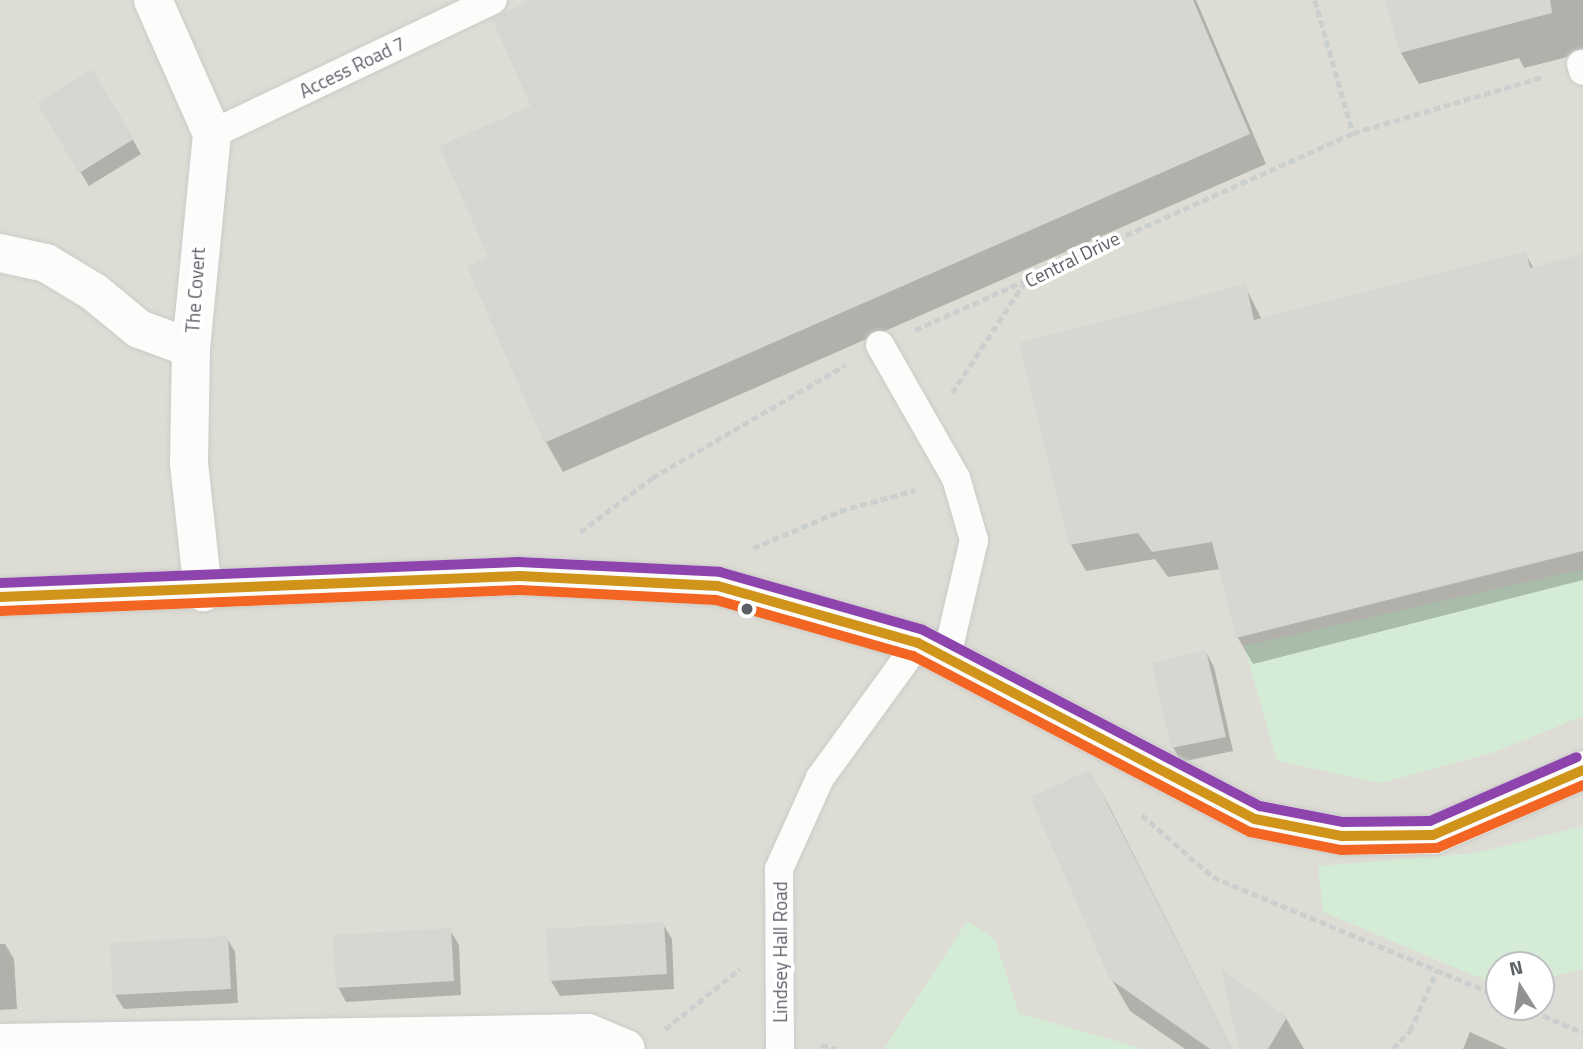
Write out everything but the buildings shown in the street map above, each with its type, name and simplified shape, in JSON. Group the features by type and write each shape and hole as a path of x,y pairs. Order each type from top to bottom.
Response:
{"street":[{"name":"The Covert","path":"153,0 212,134 191,348 190,463 203,592"},
{"path":"0,253 46,263 94,292 139,329 191,348"},
{"path":"0,597 203,592 520,576 718,586 932,650 1255,819 1342,836 1433,835 1583,770"},
{"path":"0,1043 588,1033 626,1049"}],"lane":[{"name":"Access Road 7","path":"212,134 493,0"},
{"path":"880,345 956,478 974,540 932,650"},
{"name":"Lindsey Hall Road","path":"780,1049 779,869 820,778 932,650"}],"path":[{"path":"1315,0 1353,133"},
{"name":"Central Drive","path":"575,535 652,478 880,345 1025,283 1118,236 1353,133 1582,67"},
{"path":"929,427 1025,283"},
{"path":"750,550 840,512 956,478"},
{"path":"1135,808 1213,877 1485,990"},
{"path":"662,1032 779,938"},
{"path":"1393,1049 1410,1031 1437,970"},
{"path":"1555,1021 1583,1033"}],"shaded area":[{"path":"0,0 1583,0 1583,1049 0,1049"}],"green space":[{"path":"1583,569 1583,716 1495,752 1381,783 1277,761 1244,646"},
{"path":"1583,826 1583,969 1555,976 1555,951 1485,951 1485,980 1323,912 1318,866 1476,853"},
{"path":"967,921 995,939 1019,1013 1144,1049 884,1049"}],"transit line":[{"path":"0,583 519,562 720,572 923,630 1260,806 1343,822 1430,821 1577,757"},
{"path":"0,597 520,576 718,586 918,643 1255,819 1342,836 1433,835 1583,770"},
{"path":"1,611 520,590 716,600 913,656 1250,832 1341,850 1437,848 1583,785"}]}
